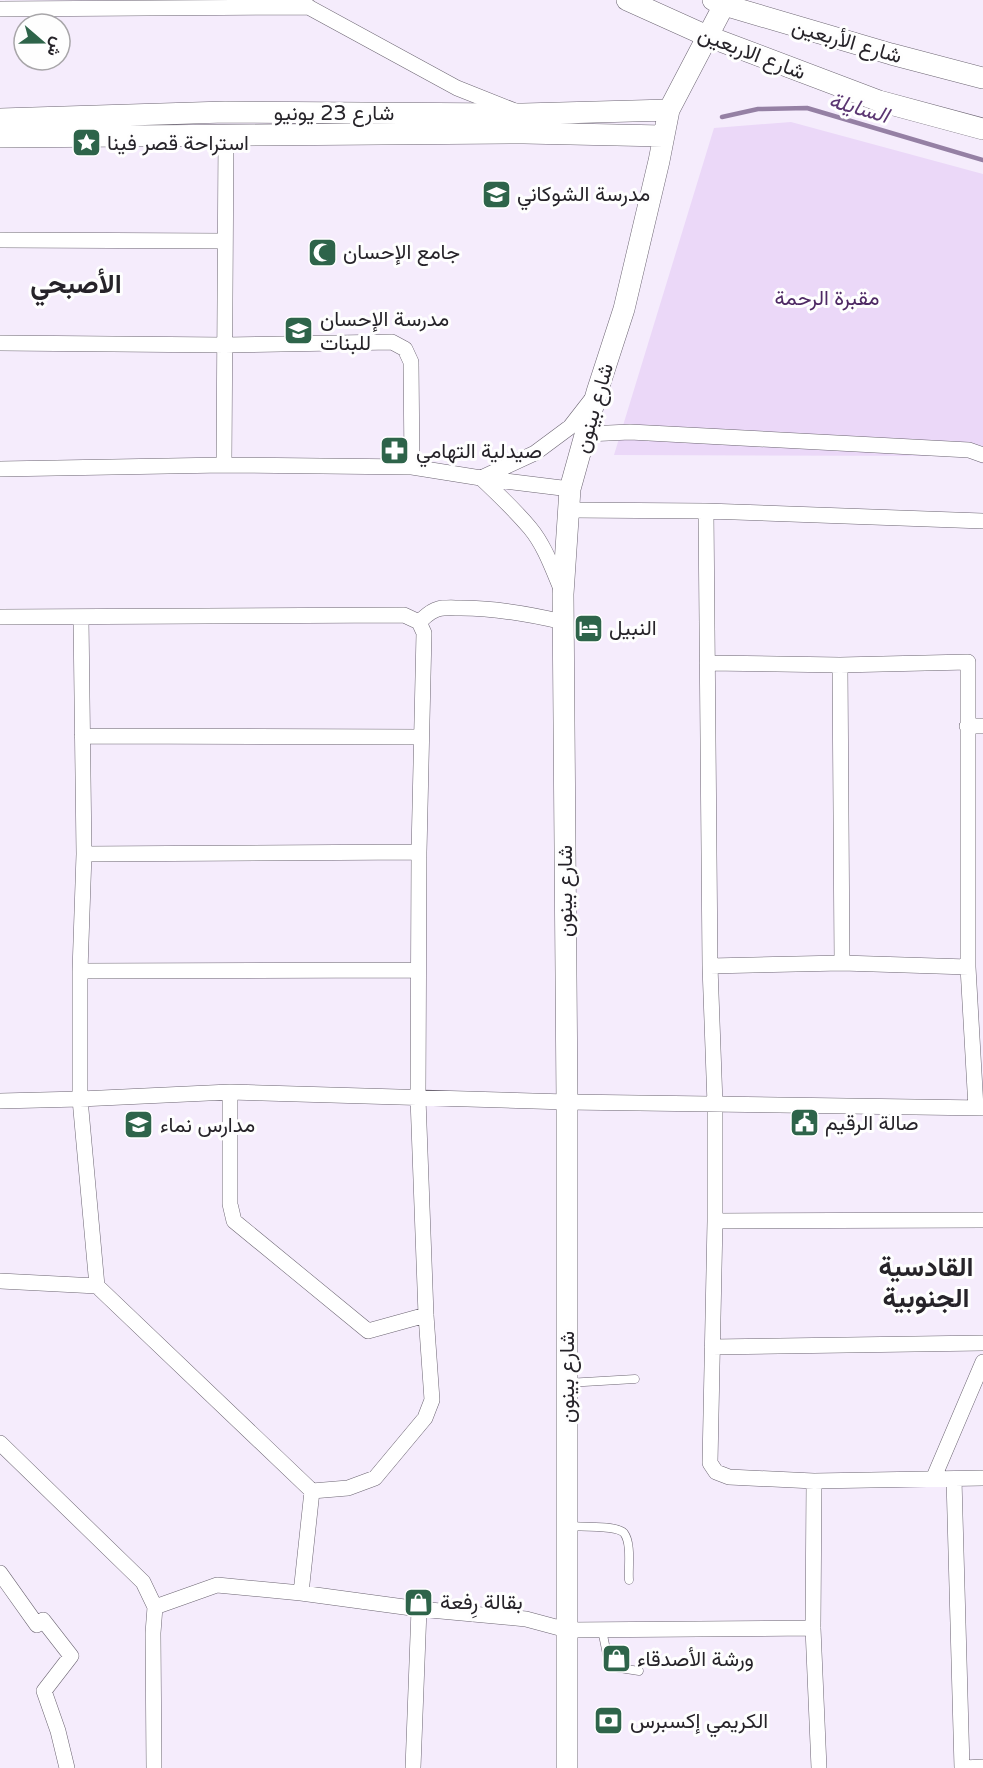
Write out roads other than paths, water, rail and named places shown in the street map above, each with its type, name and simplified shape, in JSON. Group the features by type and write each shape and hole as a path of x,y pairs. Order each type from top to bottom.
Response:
{"street":[{"name":"شارع الاربعين","path":"627,0 707,36 879,101 983,129"},
{"name":"شارع بينون","path":"567,1768 567,1102 563,594 570,499 597,392 624,309 669,110 707,36 718,3"},
{"name":"شارع الأربعين","path":"718,3 891,54 983,78"},
{"path":"0,9 302,4 457,88 523,114"},
{"name":"شارع 23 يونيو","path":"0,119 225,112 523,114 669,110"},
{"path":"224,465 225,112"},
{"name":"شارع 23 يونيو","path":"0,137 524,133 663,136"},
{"path":"0,240 225,241"},
{"path":"0,343 225,345 392,342 405,349 411,362 412,467"},
{"path":"480,478 535,453 570,427 597,392"},
{"path":"587,434 630,432 969,450 983,455"},
{"path":"0,469 224,465 412,467 480,478 570,499 706,511 983,520"},
{"path":"480,478 507,502 531,530 548,558 563,594"},
{"path":"706,511 710,966 716,1221 710,1463 716,1472 729,1477 814,1481 934,1477 983,1478"},
{"path":"419,622 439,608 453,608 506,610 563,622"},
{"path":"0,617 404,615 419,622 424,633 417,970 418,1098 426,1315 432,1400 425,1418 375,1478 348,1488 312,1491 97,1286 0,1281"},
{"path":"81,618 84,854 80,971 80,1099 97,1286"},
{"path":"0,1101 230,1092 567,1102 979,1108 968,967 968,662 840,665 707,663"},
{"path":"840,665 842,963"},
{"path":"967,726 983,726"},
{"path":"82,736 421,736"},
{"path":"84,854 419,852"},
{"path":"710,966 842,963 968,967"},
{"path":"80,971 417,970"},
{"path":"230,1092 230,1204 234,1221 368,1331 426,1315"},
{"path":"716,1221 983,1220"},
{"path":"712,1347 983,1343"},
{"path":"934,1477 983,1362"},
{"path":"0,1443 143,1582 155,1607 153,1633 154,1768"},
{"path":"954,1479 963,1768 983,1767"},
{"path":"814,1481 813,1628 819,1768"},
{"path":"301,1593 312,1491"},
{"path":"0,1573 37,1625 43,1620 72,1656 44,1691 58,1731 67,1768"},
{"path":"155,1607 217,1585 526,1619 567,1630 813,1628"},
{"path":"413,1768 419,1609"}],"lane":[{"path":"567,1383 635,1379"},
{"path":"567,1526 616,1529 624,1533 627,1544 629,1580"},
{"path":"602,1629 609,1664 613,1667 639,1671"}],"waterway":[{"name":"السايلة","path":"722,117 758,109 807,108 983,160"}],"place":[{"name":"استراحة قصر فينا","path":"86,143"},
{"name":"مدرسة الشوكاني","path":"496,194"},
{"name":"جامع الإحسان","path":"322,252"},
{"name":"مدرسة الإحسان للبنات","path":"299,331"},
{"name":"صيدلية التهامي","path":"395,451"},
{"name":"النبيل","path":"588,628"},
{"name":"صالة الرقيم","path":"804,1123"},
{"name":"مدارس نماء","path":"139,1125"},
{"name":"بقالة رِفعة","path":"419,1602"},
{"name":"ورشة الأصدقاء","path":"616,1659"},
{"name":"الكريمي إكسبرس","path":"609,1721"}],"district":[{"name":"الأصبحي","path":"76,284"},
{"name":"القادسية الجنوبية","path":"926,1282"}],"park label":[{"name":"مقبرة الرحمة","path":"827,298"}]}
